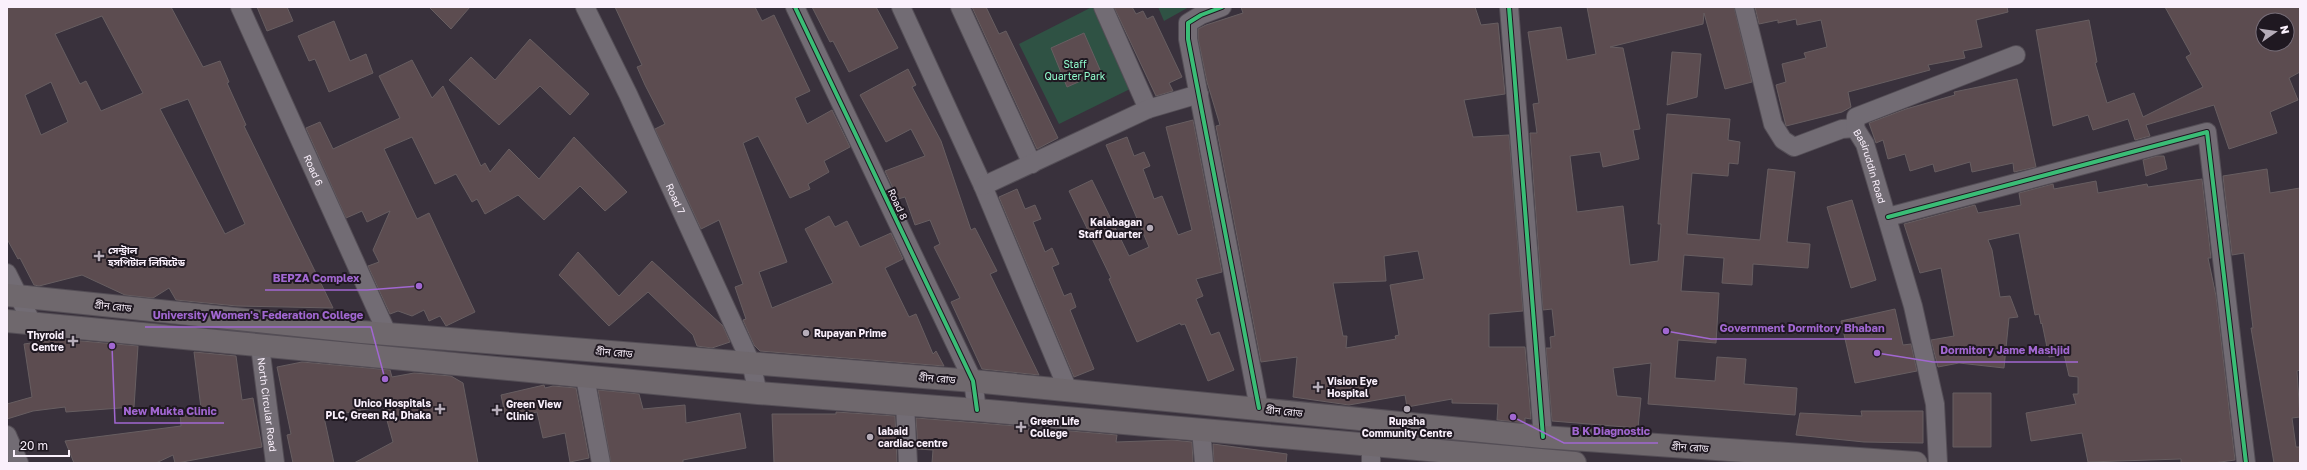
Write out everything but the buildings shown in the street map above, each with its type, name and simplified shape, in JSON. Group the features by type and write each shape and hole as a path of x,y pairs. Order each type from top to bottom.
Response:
{"main road":[{"name":"গ্রীন রোড","path":"13,296 387,333 973,381 1543,437 1916,463"},
{"path":"7,321 758,393 977,410 1201,430 1371,454 1575,463"}],"street":[{"name":"Road 6","path":"240,7 387,333"},
{"name":"Road 7","path":"585,7 628,94 751,363 758,393"},
{"name":"Road 8","path":"795,7 973,381 977,410"},
{"path":"901,7 983,186 1068,390"},
{"path":"960,7 1032,164"},
{"path":"1103,7 1148,109"},
{"path":"1222,7 1201,15 1188,23 1188,39 1200,94 1259,408"},
{"path":"1509,7 1543,437"},
{"name":"Basiruddin Road","path":"1744,7 1773,124 1783,140 1794,147 1842,129 1855,128 1864,144 1888,217 1913,306 1935,404 1938,463"},
{"path":"1855,128 1856,117 2016,54"},
{"path":"983,186 1148,109 1200,94"},
{"path":"1888,217 2206,132 2246,463"},
{"path":"7,273 13,296 32,323"},
{"name":"North Circular Road","path":"260,346 275,463"},
{"path":"585,377 601,463"},
{"path":"905,404 908,463"},
{"path":"1201,430 1204,463"},
{"path":"7,435 19,463"}],"green space":[{"name":"Staff Quarter Park","path":"1092,7 1097,7 1114,52 1110,50 1119,57 1130,89 1059,124 1019,44"},
{"path":"1158,7 1189,7 1164,21"}],"cycle path":[{"path":"795,7 973,381 977,410"},
{"path":"1222,7 1201,15 1188,23 1188,39 1259,408"},
{"path":"1509,7 1543,437"},
{"path":"1888,217 2207,132 2246,463"}],"place":[{"name":"Kalabagan Staff Quarter","path":"1150,228"},
{"name":"সেন্ট্রাল হসপিটাল লিমিটেড","path":"99,256"},
{"name":"BEPZA Complex","path":"419,286"},
{"name":"Government Dormitory Bhaban","path":"1666,331"},
{"name":"Rupayan Prime","path":"806,333"},
{"name":"Thyroid Centre","path":"73,341"},
{"name":"New Mukta Clinic","path":"112,346"},
{"name":"Dormitory Jame Mashjid","path":"1877,353"},
{"name":"University Women's Federation College","path":"385,379"},
{"name":"Vision Eye Hospital","path":"1318,387"},
{"name":"Unico Hospitals PLC, Green Rd, Dhaka","path":"440,409"},
{"name":"Rupsha Community Centre","path":"1407,409"},
{"name":"Green View Clinic","path":"497,410"},
{"name":"B K Diagnostic","path":"1513,417"},
{"name":"Green Life College","path":"1021,427"},
{"name":"labaid cardiac centre","path":"870,437"}]}
